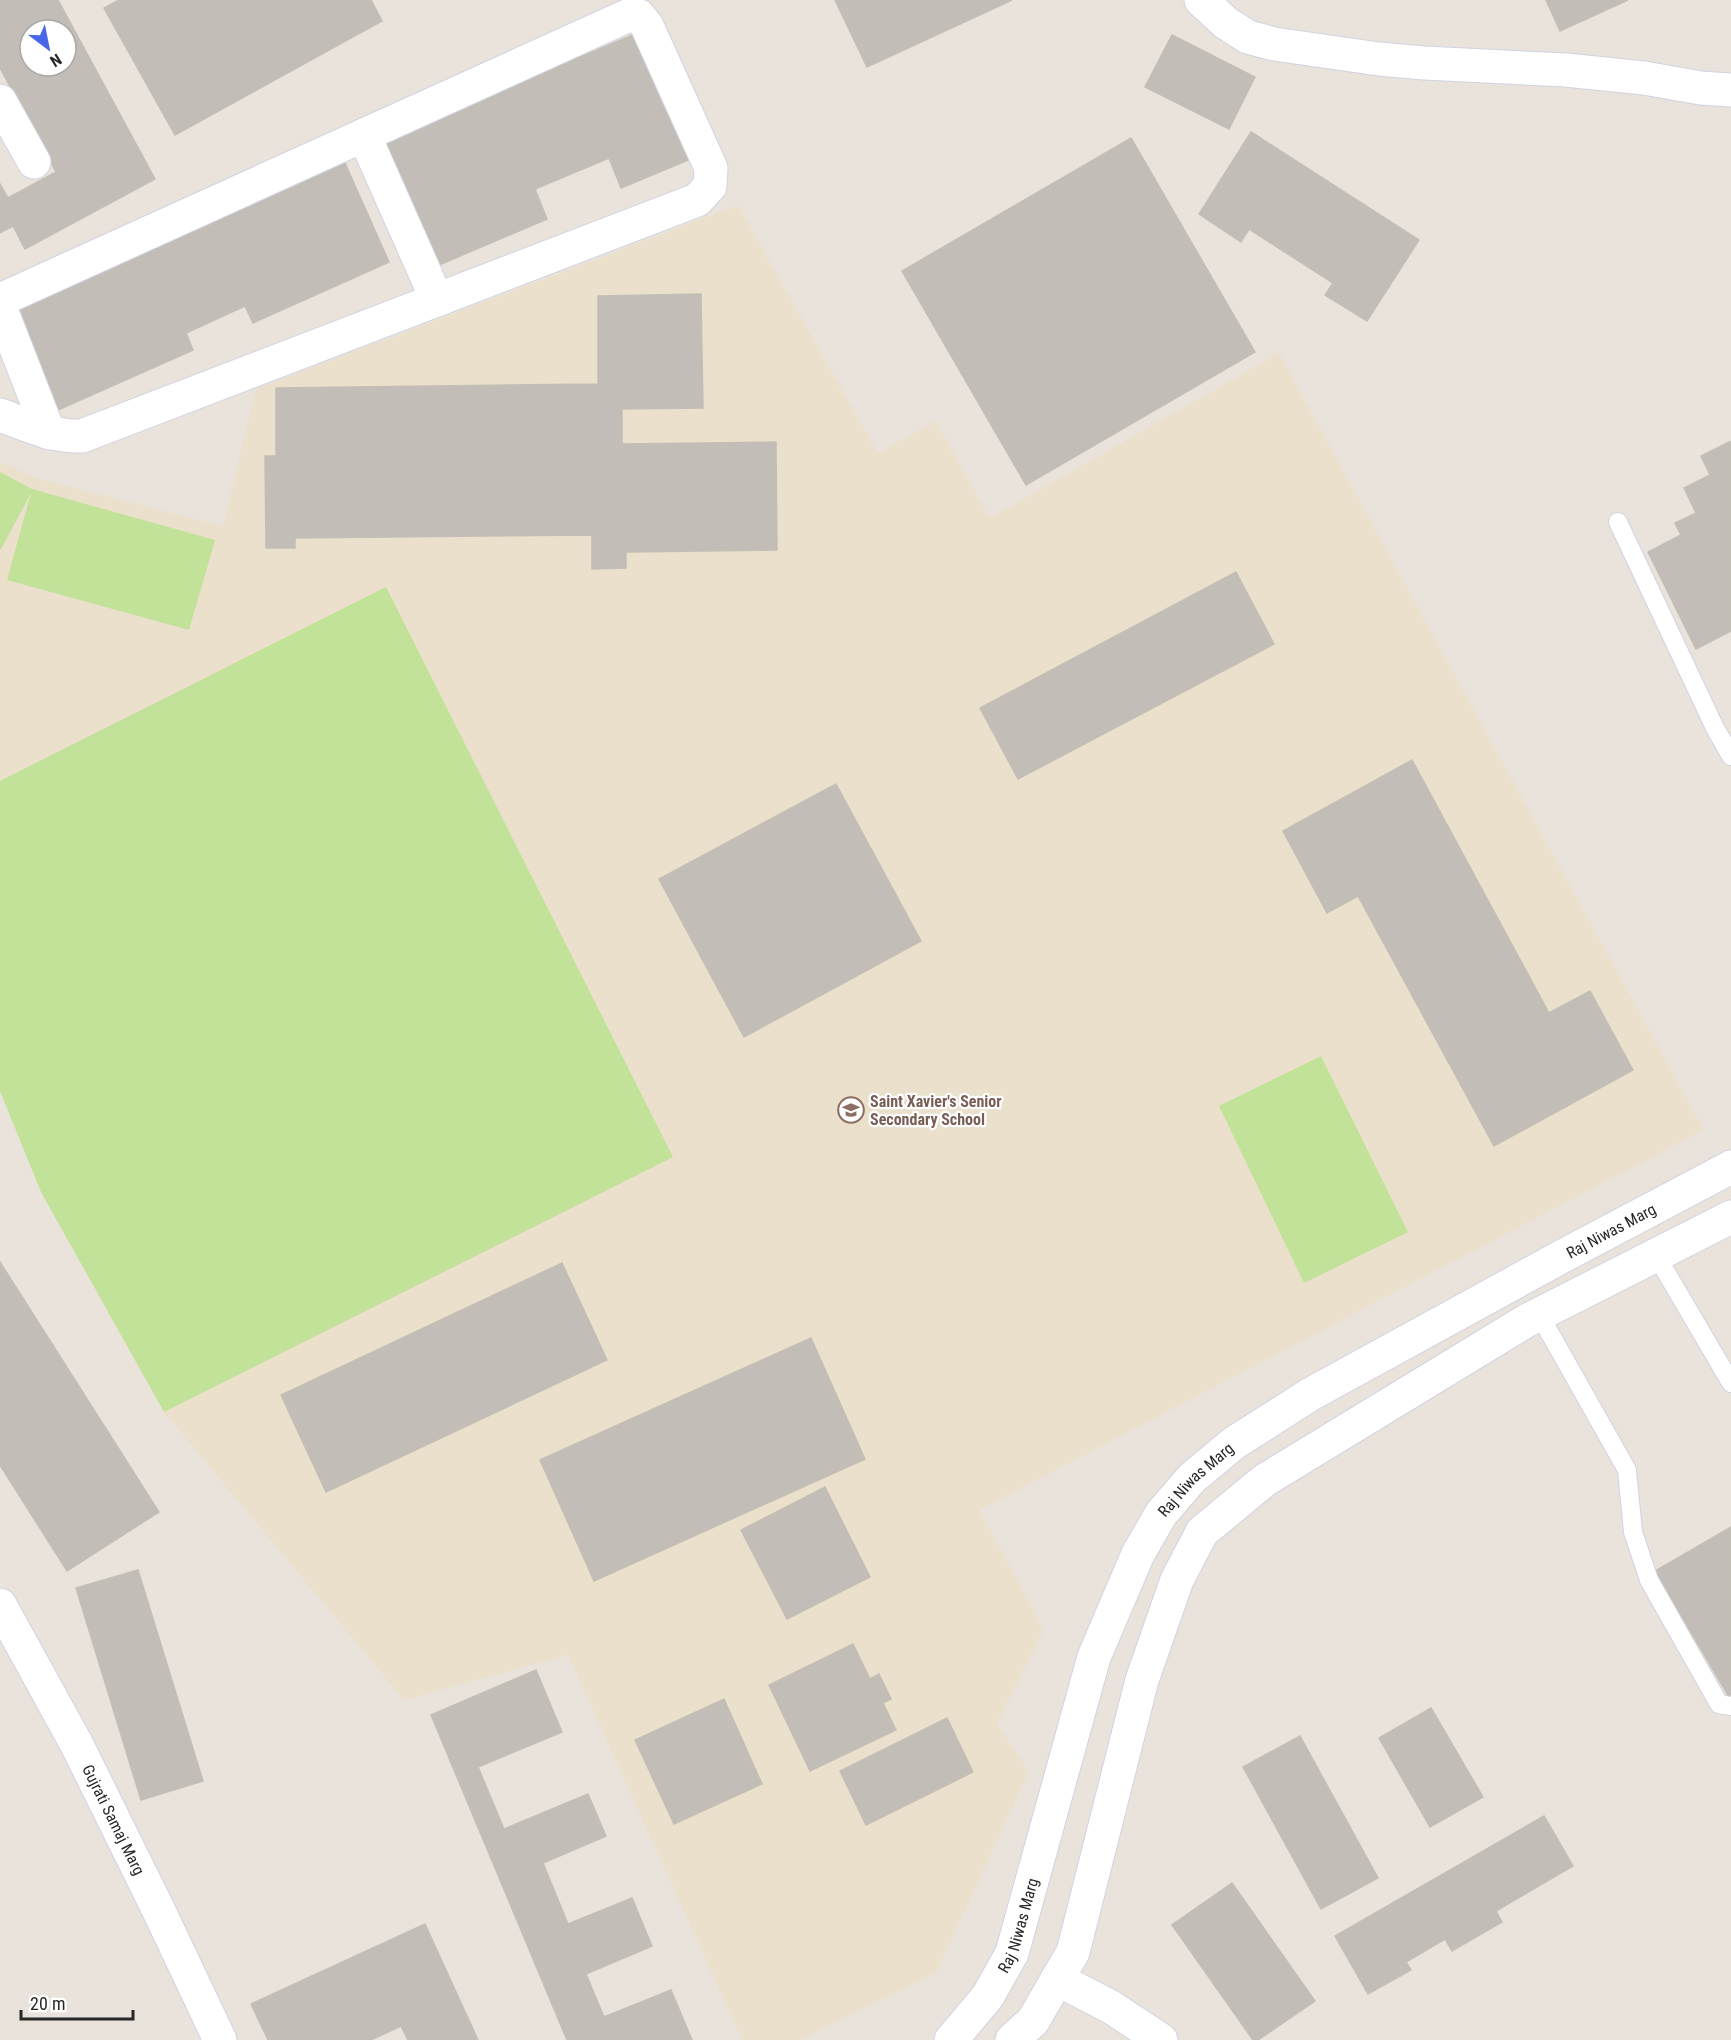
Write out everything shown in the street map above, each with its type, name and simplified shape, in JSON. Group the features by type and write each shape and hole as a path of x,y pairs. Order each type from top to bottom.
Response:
{"street":[{"path":"1201,0 1226,23 1248,37 1274,44 1379,59 1566,70 1731,90"},
{"path":"0,300 627,16 639,16 647,26 711,168 710,186 697,200 82,436 49,433 0,415"},
{"path":"0,101 34,162"},
{"path":"364,135 437,300"},
{"path":"0,307 49,433"},
{"name":"Raj Niwas Marg","path":"951,2040 988,1996 1012,1953 1094,1657 1138,1554 1161,1514 1192,1478 1234,1443 1311,1394 1731,1167"},
{"path":"1012,2040 1033,2021 1073,1952 1142,1680 1177,1580 1202,1532 1264,1480 1539,1314 1731,1217"},
{"name":"Gujrati Samaj Marg","path":"0,1605 82,1755 220,2040"},
{"path":"1057,1979 1111,2007 1161,2040"}],"lane":[{"path":"1618,522 1715,728 1731,756"},
{"path":"1656,1255 1731,1383"},
{"path":"1539,1314 1627,1470 1633,1533 1649,1580 1719,1704 1731,1706"}],"shaded area":[{"name":"Saint Xavier's Senior Secondary School","path":"738,205 878,453 936,421 990,518 1279,353 1704,1130 980,1510 1044,1630 997,1724 1029,1772 936,1973 800,2040 742,2040 568,1655 404,1700 164,1412 41,1192 0,1091 0,462 35,478 223,526 256,389"}],"green space":[{"path":"0,472 32,489 215,540 189,630 7,580 31,493 0,551"},
{"path":"386,587 673,1157 164,1412 41,1192 0,1091 0,781"},
{"path":"1321,1056 1408,1232 1304,1283 1219,1106"}],"building":[{"path":"0,0 58,0 68,18 18,18 18,78 78,78 78,37 155,179 25,249 13,226 0,233 0,184 8,198 56,172 0,68"},
{"path":"119,0 371,0 382,21 175,135 104,8"},
{"path":"835,0 1012,0 867,67"},
{"path":"1546,0 1628,0 1560,31"},
{"path":"635,34 688,160 621,188 609,158 535,189 547,219 425,271 372,144"},
{"path":"1172,35 1255,77 1229,129 1145,87"},
{"path":"1251,132 1419,240 1367,321 1325,295 1333,283 1249,229 1241,242 1199,214"},
{"path":"1131,138 1255,352 1026,485 902,271"},
{"path":"341,154 389,262 253,323 245,306 186,333 193,350 58,410 10,303"},
{"path":"701,294 703,408 622,409 622,444 776,442 777,550 626,552 626,568 592,569 592,535 295,538 295,548 266,548 265,456 276,456 276,388 598,384 598,296"},
{"path":"1731,441 1731,631 1696,649 1648,552 1681,535 1675,523 1696,513 1684,488 1710,475 1701,456"},
{"path":"1236,572 1274,644 1018,779 980,708"},
{"path":"1412,760 1549,1013 1590,991 1633,1070 1494,1146 1358,896 1327,913 1283,831"},
{"path":"836,784 921,941 744,1037 659,879"},
{"path":"0,1262 159,1512 67,1571 0,1465"},
{"path":"562,1263 607,1360 326,1492 281,1395"},
{"path":"811,1338 865,1459 594,1581 540,1460"},
{"path":"825,1487 870,1577 787,1619 741,1530"},
{"path":"1731,1527 1731,1696 1729,1697 1655,1571"},
{"path":"138,1570 203,1781 141,1800 76,1588"},
{"path":"853,1644 870,1679 879,1674 891,1699 883,1703 896,1730 810,1771 769,1685"},
{"path":"536,1670 562,1732 478,1767 504,1829 588,1794 606,1836 543,1863 568,1924 632,1898 652,1946 586,1974 604,2017 671,1990 692,2040 567,2040 431,1715"},
{"path":"724,1699 762,1784 674,1824 635,1740"},
{"path":"1431,1708 1483,1797 1430,1827 1379,1738"},
{"path":"947,1718 973,1772 866,1825 840,1771"},
{"path":"1300,1736 1378,1878 1321,1909 1243,1767"},
{"path":"1544,1816 1573,1866 1496,1911 1502,1922 1452,1951 1445,1939 1406,1962 1411,1970 1368,1994 1335,1936"},
{"path":"1232,1883 1315,2001 1258,2040 1253,2040 1172,1925"},
{"path":"425,1924 478,2040 408,2040 401,2026 371,2040 268,2040 251,2004"}],"place":[{"name":"Saint Xavier's Senior Secondary School","path":"851,1110"}]}
